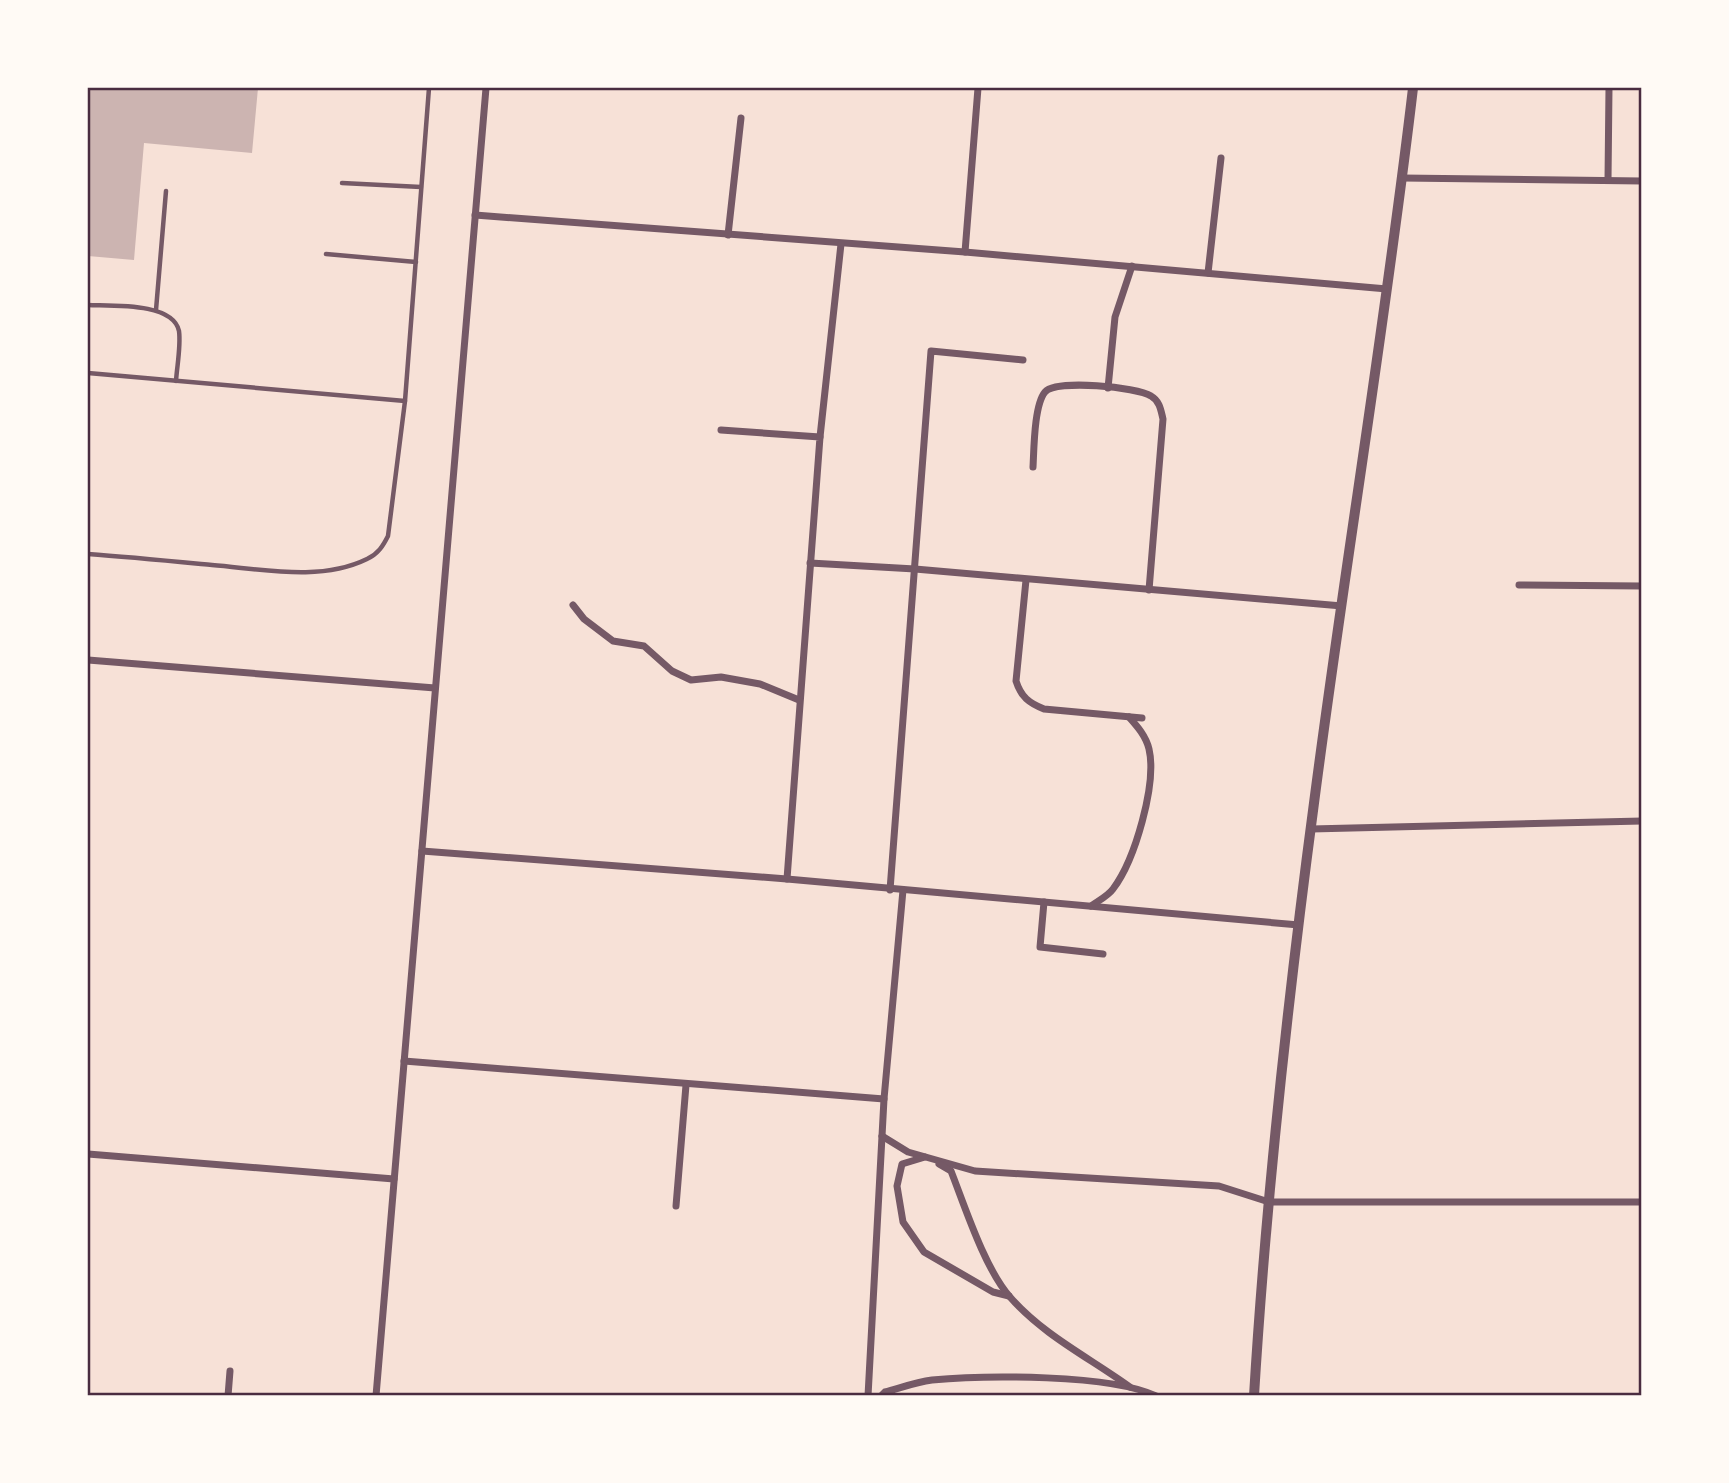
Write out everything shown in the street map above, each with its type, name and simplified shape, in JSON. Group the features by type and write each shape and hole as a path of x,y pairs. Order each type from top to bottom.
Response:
{"street":[{"path":"376,1395 486,88"},
{"path":"965,252 978,88"},
{"path":"1254,1395 1269,1202 1299,925 1413,88"},
{"path":"1608,180 1609,88"},
{"path":"729,235 741,118"},
{"path":"1209,273 1221,158"},
{"path":"1402,178 1642,181"},
{"path":"475,215 965,252 1387,289"},
{"path":"787,879 820,437 841,244"},
{"path":"1108,388 1115,317 1132,266"},
{"path":"890,890 931,351 1023,360"},
{"path":"1033,467 1039,408 1044,393 1055,385 1138,391 1153,396 1159,404 1163,419 1149,590"},
{"path":"721,430 820,437"},
{"path":"810,562 1342,606"},
{"path":"1026,580 1016,681 1020,694 1031,704 1045,709 1142,718"},
{"path":"1519,585 1642,586"},
{"path":"573,605 584,619 613,641 644,646 671,671 691,680 721,677 760,684 799,700"},
{"path":"88,660 435,688"},
{"path":"1091,906 1112,891 1122,873 1145,811 1151,775 1149,748 1141,730 1129,717"},
{"path":"1311,829 1642,821"},
{"path":"422,851 787,879 1299,925"},
{"path":"868,1395 884,1099 903,890"},
{"path":"1044,902 1040,947 1103,954"},
{"path":"404,1061 884,1099"},
{"path":"676,1206 686,1085"},
{"path":"882,1136 908,1152 975,1171 1219,1186 1269,1202 1642,1202"},
{"path":"88,1154 394,1179"},
{"path":"1009,1296 993,1292 924,1252 903,1222 897,1186 902,1164 925,1157 951,1171 990,1264 1009,1296 1049,1334 1130,1387"},
{"path":"228,1395 230,1371"},
{"path":"881,1395 929,1380 976,1377 1051,1379 1130,1387 1156,1395"}],"lane":[{"path":"88,554 295,572 336,569 370,558 381,549 388,536 405,401 429,88"},
{"path":"342,183 421,187"},
{"path":"156,310 166,191"},
{"path":"326,254 416,262"},
{"path":"88,304 156,310 172,317 179,333 176,381"},
{"path":"88,373 405,401"}],"building":[{"path":"88,88 258,88 252,153 144,143 134,260 88,256"}]}
